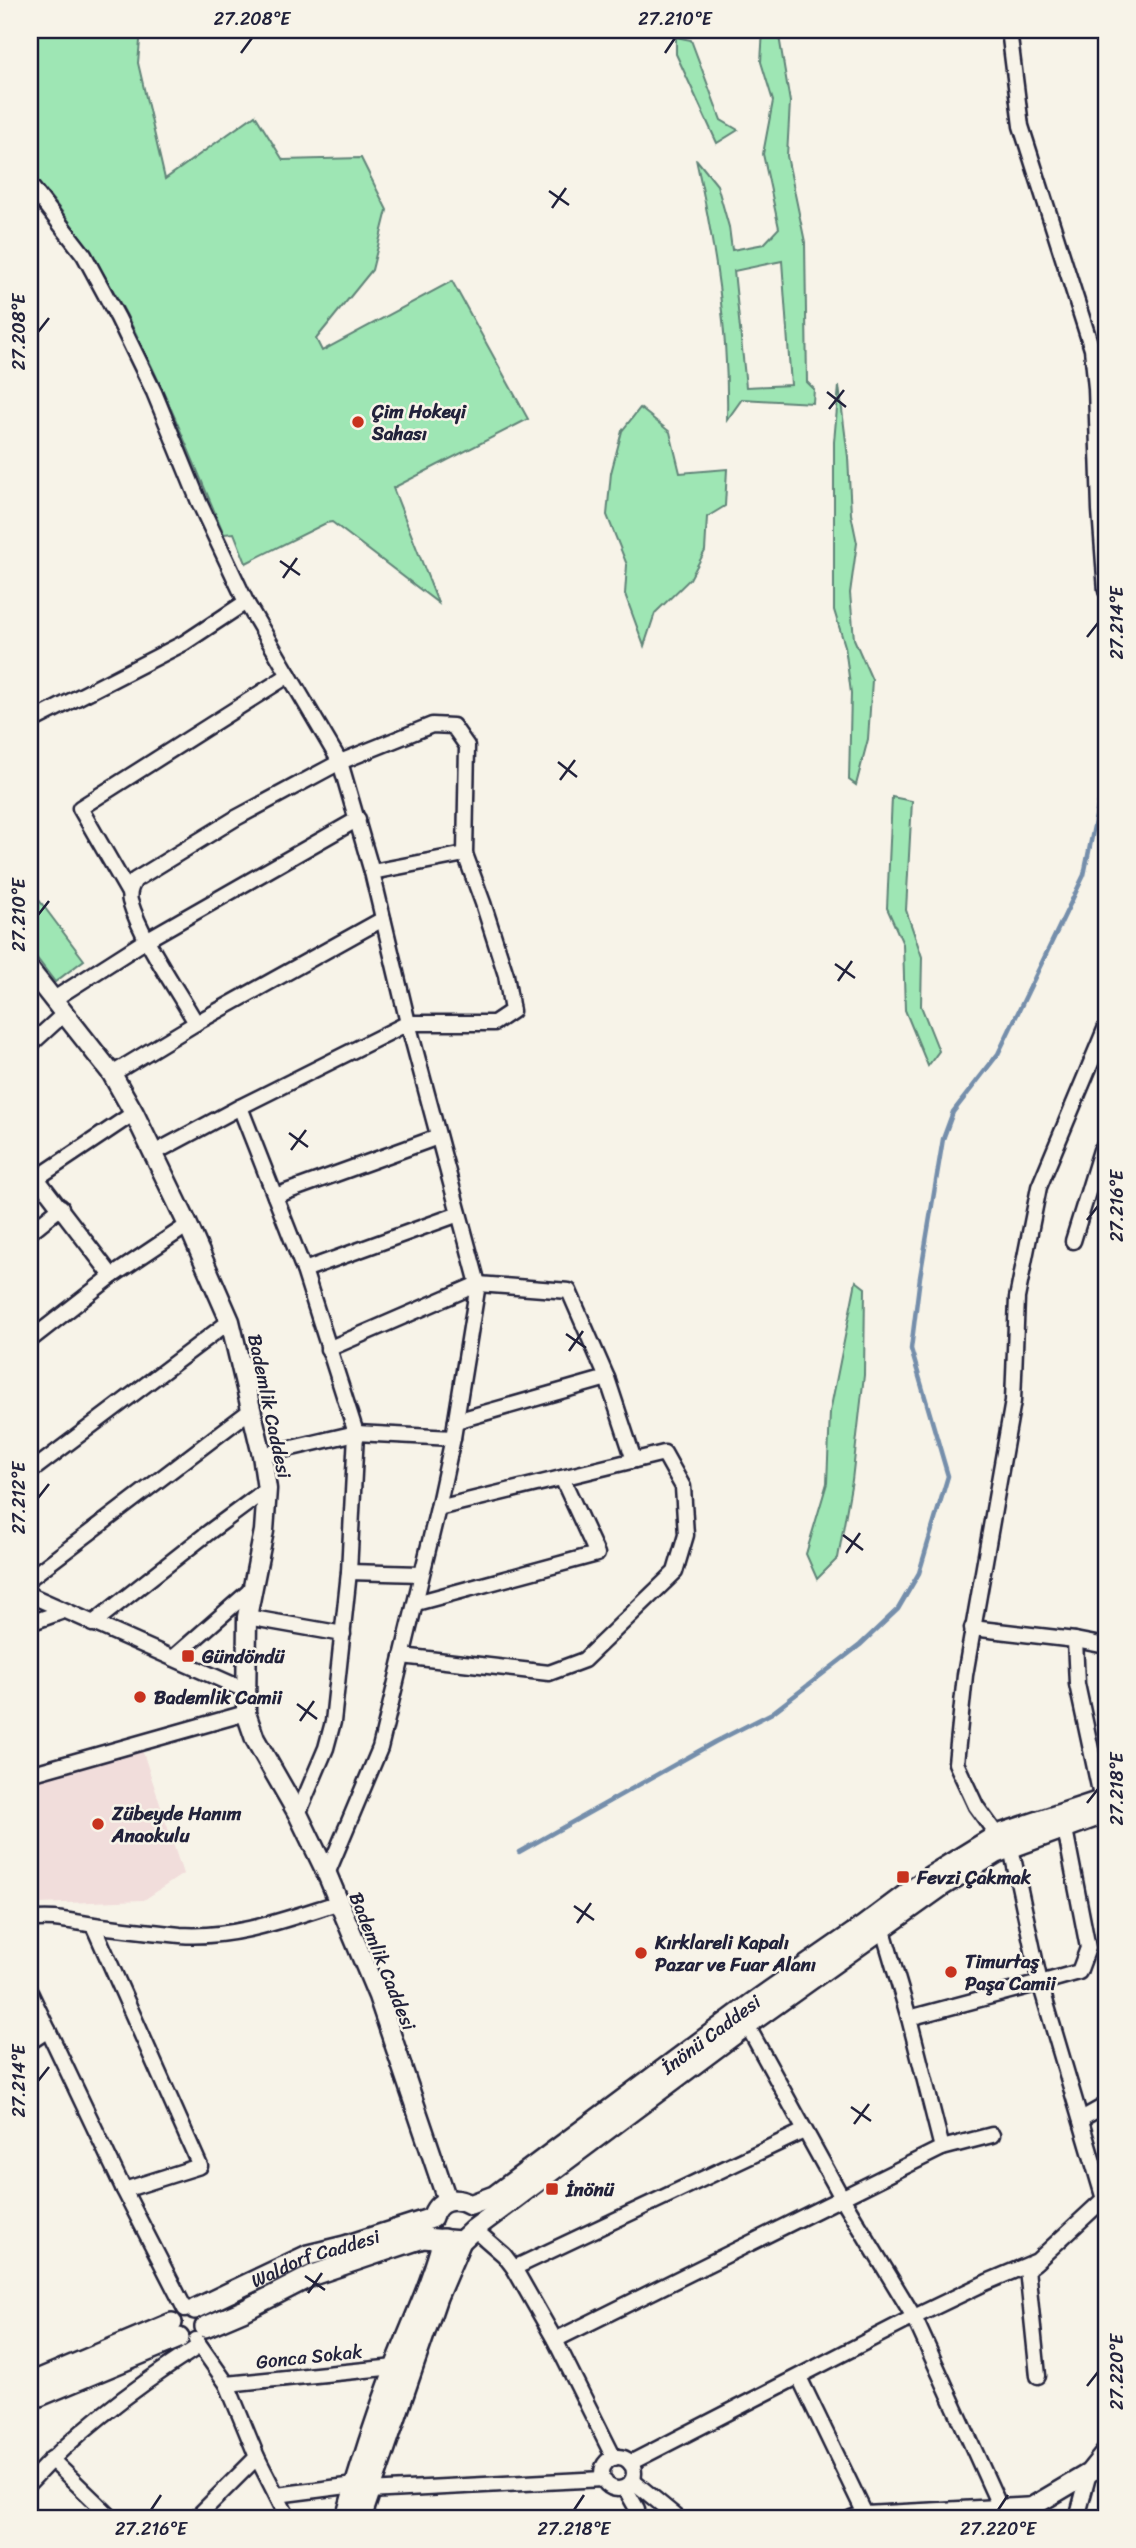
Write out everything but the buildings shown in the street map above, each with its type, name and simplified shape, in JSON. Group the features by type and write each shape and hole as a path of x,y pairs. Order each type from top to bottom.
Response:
{"main road":[{"name":"İnönü Caddesi","path":"470,2205 494,2196 751,2004 929,1877 1004,1841 1105,1804"},
{"name":"İnönü Caddesi","path":"459,2236 942,1885 996,1853 1004,1841 1065,1829 1105,1804"},
{"path":"361,2518 362,2488 396,2367 438,2260 459,2236 475,2213 470,2205 458,2199 438,2210 434,2231 459,2236"},
{"name":"Waldorf Caddesi","path":"30,2400 190,2327 308,2255 345,2246 438,2210"},
{"path":"346,2518 362,2488 459,2236"},
{"name":"Waldorf Caddesi","path":"30,2383 245,2310 313,2276 423,2238 459,2236"}],"street":[{"path":"1009,30 1021,126 1092,349 1106,591"},
{"path":"30,185 84,255 118,317 154,392 199,502 246,602 340,762 358,819 408,1023 478,1284 453,1438 380,1748 327,1874"},
{"path":"30,722 184,643 246,602"},
{"path":"196,1023 148,939 129,893 80,808 289,675"},
{"path":"129,893 140,875 236,818 340,762 432,725 453,726 467,746 465,855 506,975 512,1011 494,1023 408,1023 154,1153"},
{"path":"30,1045 60,1006 148,939 358,819"},
{"path":"372,873 465,855"},
{"path":"112,1074 196,1023 383,919"},
{"name":"Bademlik Caddesi","path":"30,970 112,1074 154,1153 230,1321 262,1455 267,1489 264,1531 247,1617 246,1713 255,1739 298,1814 327,1874 378,1996 438,2210"},
{"path":"1038,2376 1027,2269 1105,2200 1040,1983 1004,1841 976,1806 956,1763 972,1628 1013,1401 1017,1298 1039,1187 1106,1027"},
{"path":"240,1107 304,1270 356,1433 349,1572 333,1722 326,1748 298,1814"},
{"path":"112,1276 33,1173 134,1113"},
{"path":"275,1196 438,1137"},
{"path":"1073,1241 1101,1150 1106,1147"},
{"path":"30,1232 61,1207"},
{"path":"304,1270 459,1214"},
{"path":"30,1340 112,1276 188,1225"},
{"path":"328,1349 478,1284 569,1291 607,1378 634,1460"},
{"path":"30,1472 230,1321"},
{"path":"456,1421 607,1378"},
{"path":"30,1578 251,1410"},
{"path":"262,1455 356,1433 453,1438"},
{"path":"402,1656 550,1673 584,1660 675,1572 686,1535 682,1487 664,1453 438,1508"},
{"path":"416,1603 597,1554 562,1478"},
{"path":"92,1624 267,1489"},
{"path":"349,1572 421,1574"},
{"path":"173,1658 253,1588"},
{"path":"30,1595 245,1690"},
{"path":"30,1623 64,1611"},
{"path":"247,1617 343,1633"},
{"path":"972,1628 1106,1646"},
{"path":"1075,1640 1077,1684 1105,1804"},
{"path":"30,1774 246,1713"},
{"path":"909,2018 1079,1972 1088,1948 1065,1829"},
{"path":"30,1920 55,1919 182,1935 209,1935 246,1930 337,1903"},
{"path":"93,1925 200,2166 124,2190"},
{"path":"883,1930 909,2018 942,2148"},
{"path":"30,1994 190,2327 227,2384 257,2457 288,2518"},
{"path":"747,2025 841,2196 915,2317 999,2505"},
{"path":"30,2042 48,2030"},
{"path":"1081,2119 1106,2105"},
{"path":"513,2268 804,2131"},
{"path":"555,2340 942,2148 992,2135"},
{"path":"459,2236 504,2255 555,2340 614,2458"},
{"path":"630,2463 915,2317 1037,2261"},
{"path":"30,2482 51,2459 159,2372 190,2327"},
{"name":"Gonca Sokak","path":"227,2384 396,2367"},
{"path":"799,2377 858,2516 999,2505 1035,2505"},
{"path":"1021,2518 1035,2505 1089,2473 1106,2452"},
{"path":"196,2518 257,2457"},
{"path":"603,2479 603,2468 614,2458 625,2458 630,2463 634,2470 629,2485 637,2509 637,2518"},
{"path":"51,2459 112,2518"},
{"path":"1077,2518 1089,2473"},
{"path":"276,2495 362,2488 603,2479 615,2489 629,2485 678,2518"}],"shaded area":[{"name":"Zübeyde Hanım Anaokulu","path":"140,1743 183,1874 144,1900 40,1904 30,1907 30,1774"}],"green space":[{"path":"30,30 141,30 138,63 165,179 255,115 283,160 361,158 387,210 372,270 316,339 322,351 452,281 528,419 393,488 438,603 332,522 246,563 234,533 224,534 142,345 118,299 63,213 30,173"},
{"path":"763,30 778,30 790,102 787,156 805,242 807,382 814,389 813,403 742,399 727,420 723,321 709,224 696,159 717,185 729,227 732,250 764,244 779,228 763,154 773,101 761,62","holes":["782,261 791,385 746,387 734,271"]},
{"path":"676,37 691,40 721,120 738,130 717,143 676,54"},
{"path":"839,386 848,457 851,514 857,543 850,593 854,639 872,680 868,739 856,785 849,780 851,693 845,646 834,610 834,442"},
{"path":"640,408 670,432 680,473 727,469 725,506 707,517 705,551 690,579 655,613 644,646 625,594 627,565 607,515 611,473 622,431"},
{"path":"892,797 912,801 906,910 922,957 921,1006 939,1051 928,1066 905,1010 903,944 887,908"},
{"path":"30,888 84,960 55,982 30,949"},
{"path":"856,1281 865,1288 864,1375 852,1480 838,1558 817,1579 806,1554 827,1483 830,1412"}],"waterway":[{"path":"519,1852 772,1713 860,1645 898,1609 919,1573 948,1476 911,1349 943,1139 953,1112 998,1054 1084,875 1106,768"}],"place":[{"name":"Çim Hokeyi Sahası","path":"358,422"},
{"name":"Gündöndü","path":"188,1656"},
{"name":"Bademlik Camii","path":"140,1697"},
{"name":"Zübeyde Hanım Anaokulu","path":"98,1824"},
{"name":"Fevzi Çakmak","path":"903,1877"},
{"name":"Kırklareli Kapalı Pazar ve Fuar Alanı","path":"641,1953"},
{"name":"Timurtaş Paşa Camii","path":"951,1972"},
{"name":"İnönü","path":"552,2189"}]}
